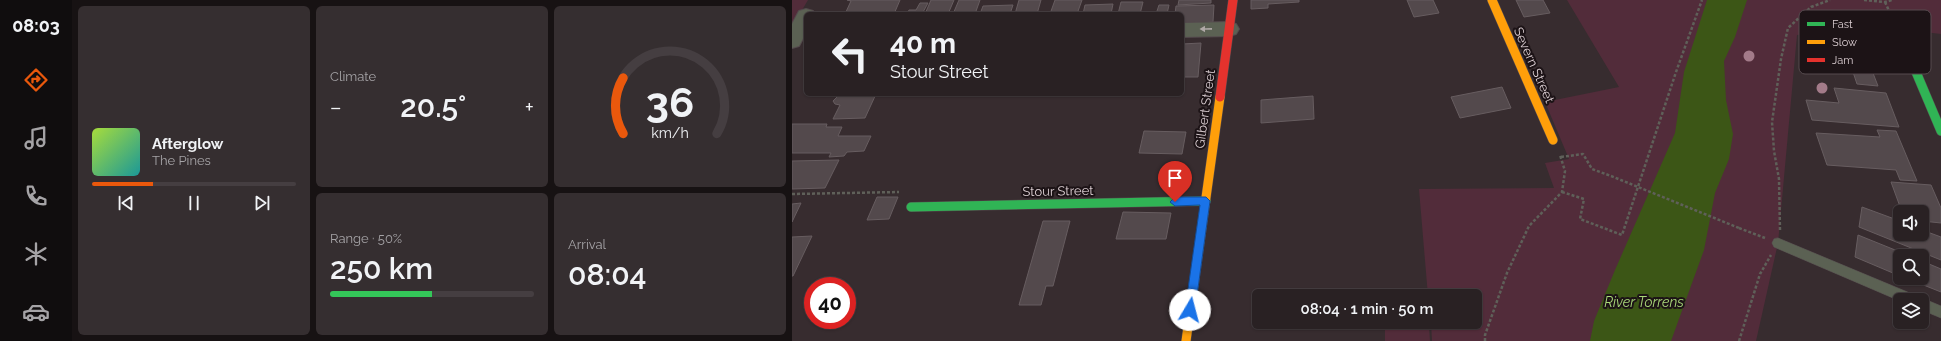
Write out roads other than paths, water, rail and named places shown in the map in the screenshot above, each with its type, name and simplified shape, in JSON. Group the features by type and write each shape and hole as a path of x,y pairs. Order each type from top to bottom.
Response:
{"street":[{"path":"809,12 816,0"},
{"name":"Gilbert Street","path":"1186,341 1233,0"},
{"name":"Severn Street","path":"1492,0 1553,140"},
{"path":"798,36 804,22"},
{"path":"1184,30 1229,29"},
{"path":"1917,74 1941,131"},
{"name":"Stour Street","path":"911,207 1206,201"}],"lane":[{"path":"1778,243 1896,293"},
{"path":"1929,307 1941,312"}],"water":[{"name":"River Torrens","path":"1707,0 1747,0 1735,37 1724,61 1726,100 1733,134 1729,159 1715,193 1704,250 1671,341 1590,341 1594,321 1675,133 1684,72"}]}
